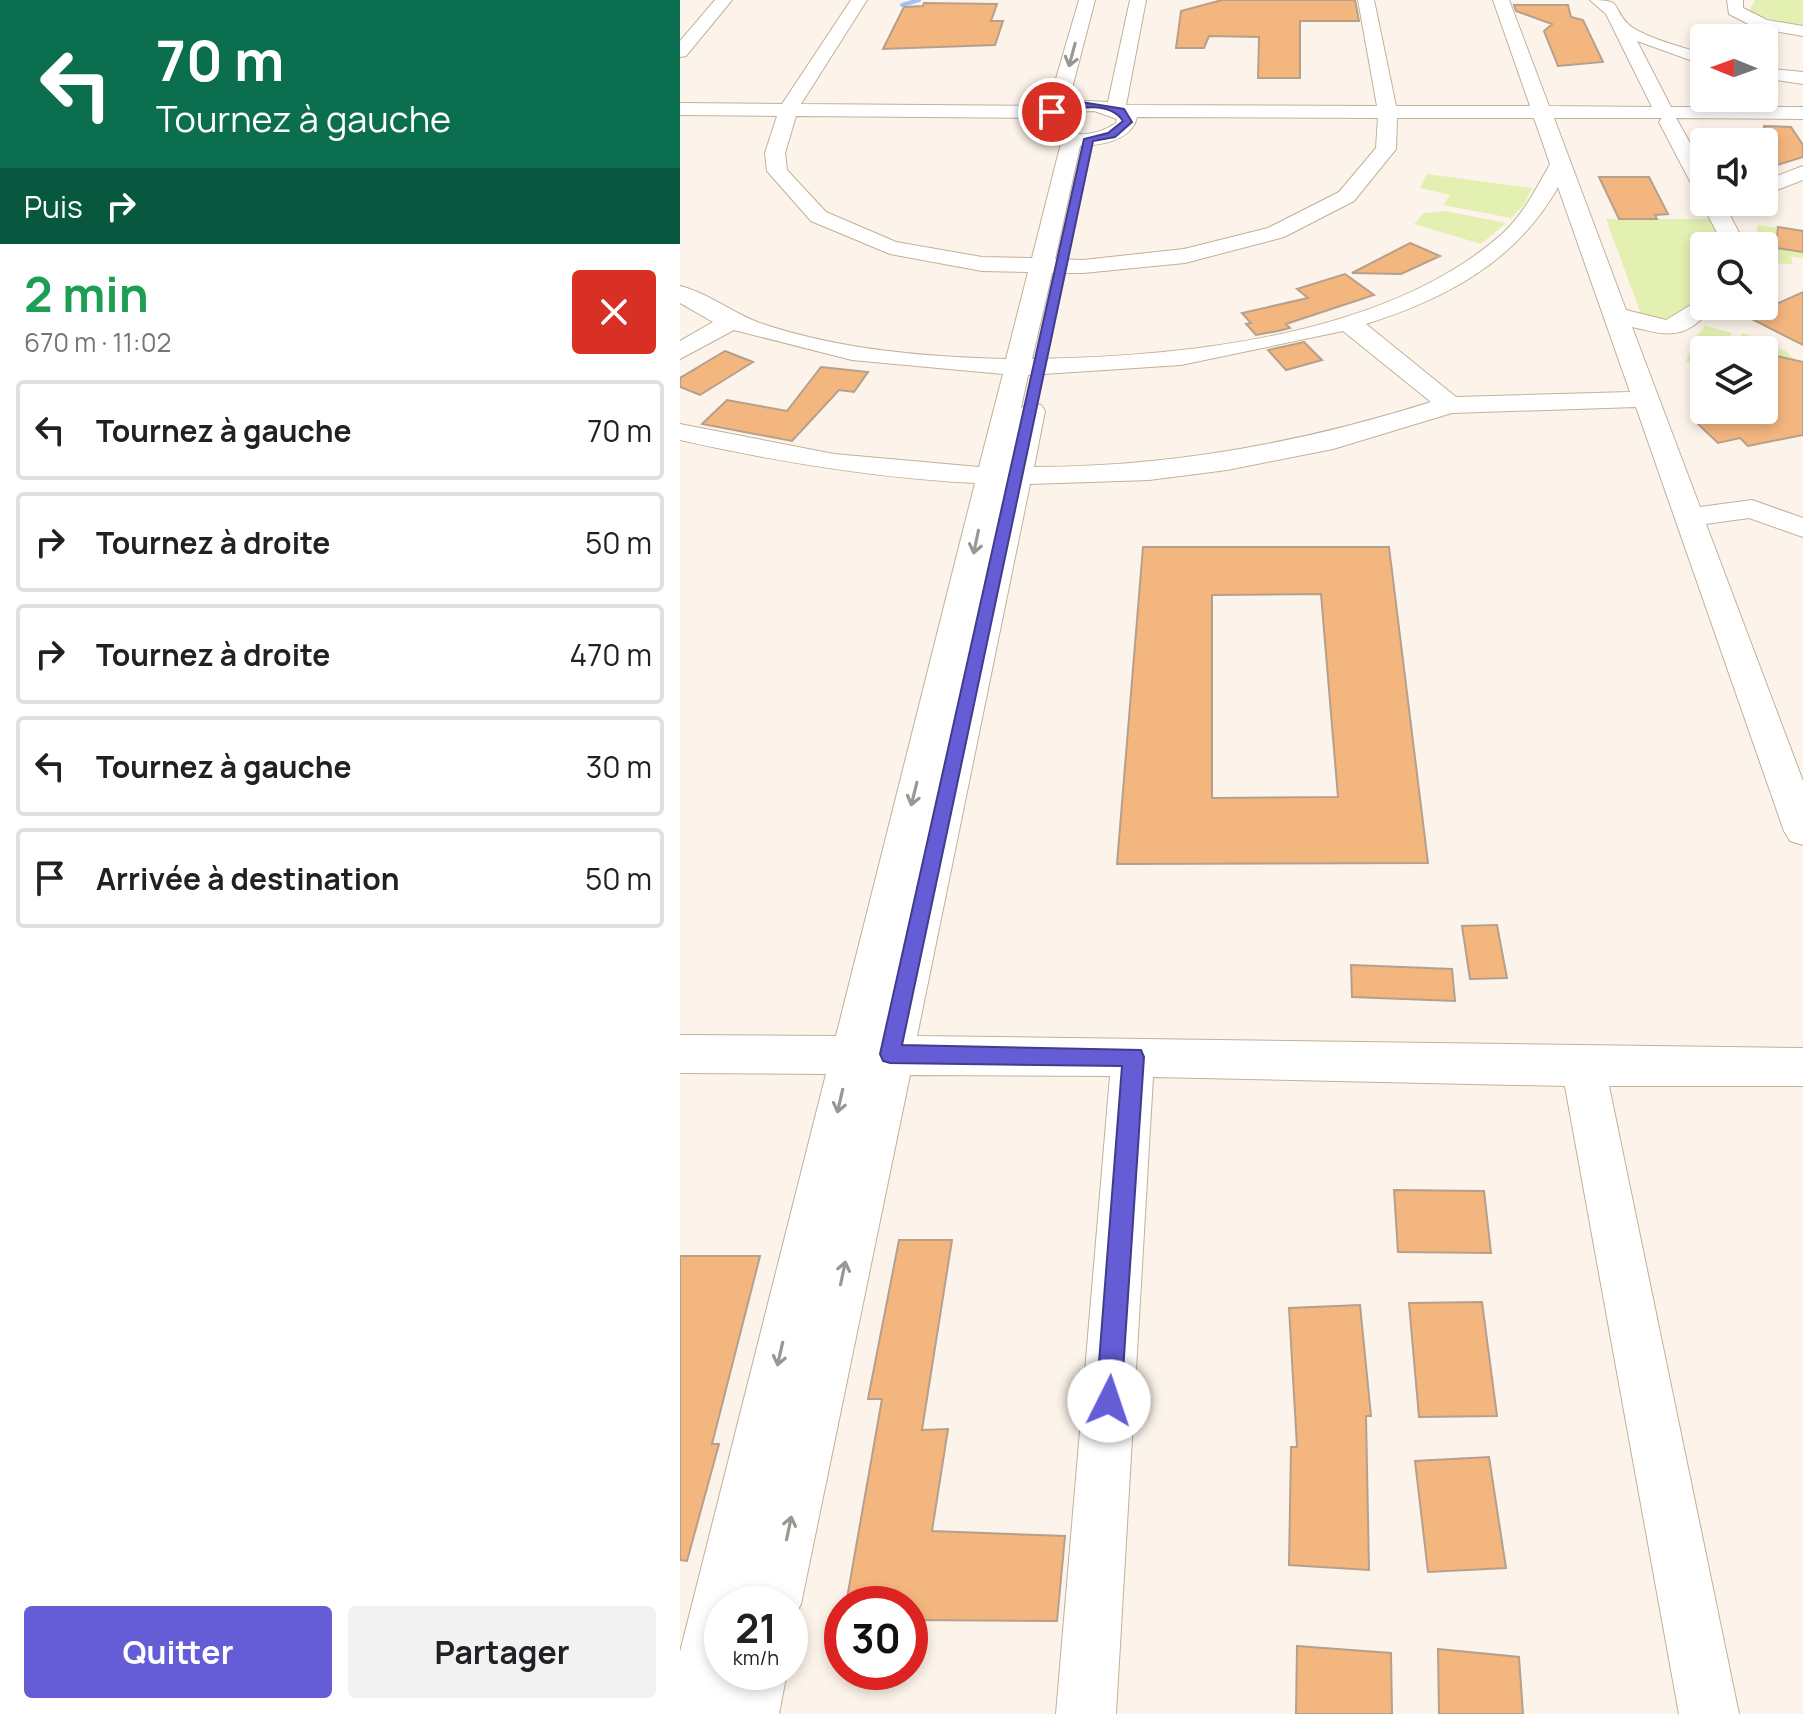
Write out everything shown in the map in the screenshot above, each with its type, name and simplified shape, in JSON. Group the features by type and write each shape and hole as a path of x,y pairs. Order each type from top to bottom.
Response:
{"street":[{"path":"680,52 724,0"},
{"path":"859,0 787,113 774,145 777,170 795,196 824,218 859,237 908,252 958,262 1051,268 1182,257 1243,244 1293,227 1337,202 1369,178 1387,148 1386,115 1366,0"},
{"path":"694,1714 870,1056 968,636 1051,268 1062,124 1087,0"},
{"path":"680,109 1010,117 1120,131 1128,122 1121,112 1138,0"},
{"path":"1501,0 1803,831"},
{"path":"1598,0 1607,4 1621,27 1690,161"},
{"path":"1735,0 1735,10 1745,18 1803,31"},
{"path":"680,18 709,18"},
{"path":"1621,27 1690,55"},
{"path":"1778,75 1803,78"},
{"path":"1062,124 1094,105 1121,112 1666,117 1803,123"},
{"path":"680,116 787,113"},
{"path":"1666,117 1803,113"},
{"path":"680,293 732,321 842,350 915,362 1028,369 1178,360 1349,323 1439,289 1480,263 1512,237 1535,208 1561,164"},
{"path":"1778,183 1803,172"},
{"path":"1616,315 1670,329 1690,314"},
{"path":"680,351 732,321"},
{"path":"1349,323 1450,405"},
{"path":"680,432 817,462 1004,477 1146,470 1287,450 1450,405 1646,399"},
{"path":"1689,517 1752,509 1803,528"},
{"path":"680,1054 1133,1057 1583,1067 1803,1067"},
{"path":"776,1586 870,1056"},
{"path":"1086,1714 1133,1057"},
{"path":"1583,1067 1709,1714"},
{"path":"749,1714 754,1690"}],"green space":[{"path":"1755,0 1803,0 1803,27 1752,14 1750,10"},
{"path":"1427,174 1532,188 1524,205 1511,218 1443,205 1450,195 1420,188"},
{"path":"1445,211 1506,223 1481,244 1414,224 1424,213"},
{"path":"1606,219 1712,219 1718,232 1690,232 1690,305 1670,321 1641,314"},
{"path":"1758,225 1778,228 1778,232 1757,232"},
{"path":"1778,248 1803,252 1803,258 1791,257 1793,264 1778,263"},
{"path":"1705,326 1732,333 1730,336 1696,336"},
{"path":"1778,348 1787,352 1797,362 1778,360"}],"building":[{"path":"1222,0 1355,0 1359,21 1300,21 1300,78 1258,78 1259,37 1209,36 1204,48 1176,48 1181,11"},
{"path":"924,3 997,4 991,21 1003,21 995,45 883,49 904,7 923,6"},
{"path":"1514,5 1568,5 1571,17 1583,20 1603,62 1558,66 1544,31 1552,24 1516,11"},
{"path":"1791,127 1803,145 1803,157 1778,165 1778,128 1764,128"},
{"path":"1599,177 1649,177 1668,214 1655,215 1657,219 1619,219"},
{"path":"1778,227 1803,231 1803,252 1778,248"},
{"path":"1410,243 1440,256 1401,274 1352,273"},
{"path":"1345,274 1374,295 1286,324 1290,328 1278,331 1256,335 1246,324 1251,323 1242,313 1308,298 1297,289"},
{"path":"1803,292 1803,345 1754,320 1778,320 1778,303"},
{"path":"1304,342 1322,360 1286,370 1268,350"},
{"path":"725,351 753,362 700,395 680,387 680,378"},
{"path":"1778,356 1803,362 1803,435 1748,446 1740,438 1718,443 1698,424 1778,424"},
{"path":"821,367 868,372 854,392 839,390 792,441 702,424 727,400 787,411"},
{"path":"1143,547 1389,547 1428,863 1117,864","holes":["1321,594 1338,797 1212,798 1212,595"]},
{"path":"1497,925 1507,978 1470,979 1462,926"},
{"path":"1351,965 1452,969 1455,1001 1352,997"},
{"path":"1394,1190 1484,1191 1491,1253 1398,1252"},
{"path":"899,1240 952,1240 922,1430 948,1429 932,1531 1065,1536 1057,1621 928,1620 928,1586 849,1586 882,1399 868,1399"},
{"path":"680,1256 760,1256 712,1444 719,1444 687,1561 680,1560"},
{"path":"1482,1302 1497,1416 1419,1417 1409,1303"},
{"path":"1360,1305 1371,1416 1366,1416 1369,1570 1289,1565 1291,1447 1297,1447 1289,1308"},
{"path":"1489,1457 1506,1568 1428,1572 1415,1461"},
{"path":"1297,1646 1391,1653 1392,1714 1296,1714"},
{"path":"1438,1649 1519,1657 1523,1714 1439,1714"}],"waterway":[{"path":"902,5 919,0"}],"route":[{"path":"1052,112 1068,106 1106,106 1120,111 1128,122 1111,135 1089,139 890,1054 1133,1057 1109,1401"}]}
